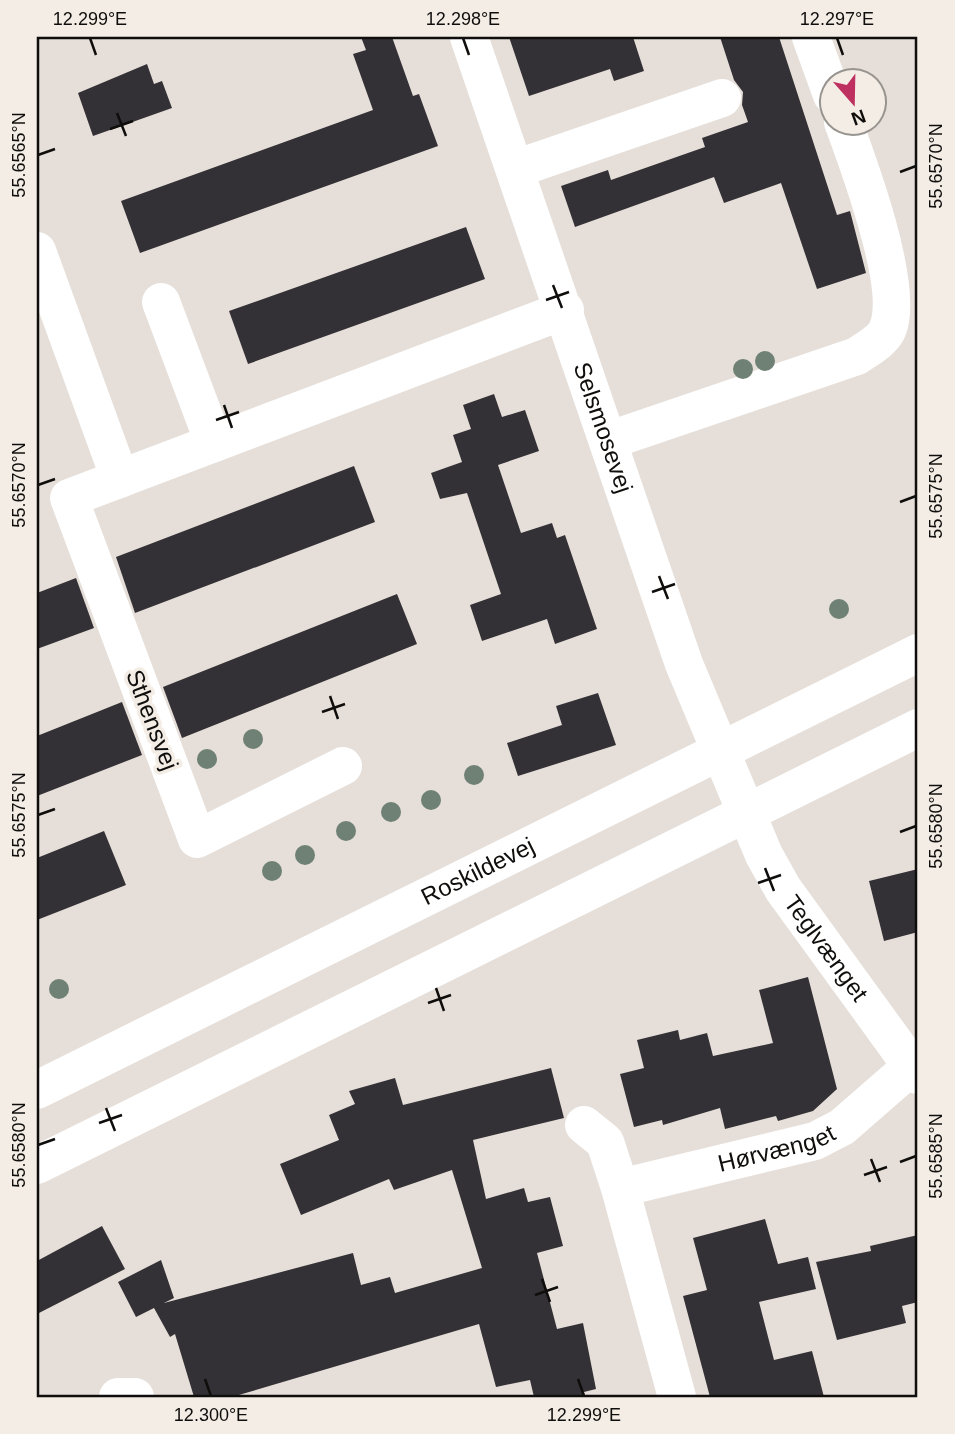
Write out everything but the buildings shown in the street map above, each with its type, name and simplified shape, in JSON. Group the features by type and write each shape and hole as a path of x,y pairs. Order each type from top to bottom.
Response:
{"street":[{"name":"Selsmosevej","path":"469,37 610,440 684,664 747,813"},
{"path":"811,37 822,66"},
{"path":"515,169 722,98"},
{"path":"610,440 856,356 888,330 892,309 891,288 866,185 848,136"},
{"path":"37,251 120,479"},
{"path":"161,302 214,443"},
{"name":"Sthensvej","path":"343,766 197,839 69,498 565,310"},
{"name":"Roskildevej","path":"37,1090 918,653"},
{"path":"37,1165 918,728"},
{"name":"Teglvænget","path":"747,813 783,889 915,1071"},
{"name":"Hørvænget","path":"620,1188 815,1141 842,1127 915,1071"},
{"path":"584,1125 605,1142 677,1397"},
{"path":"118,1397 135,1397"}]}
